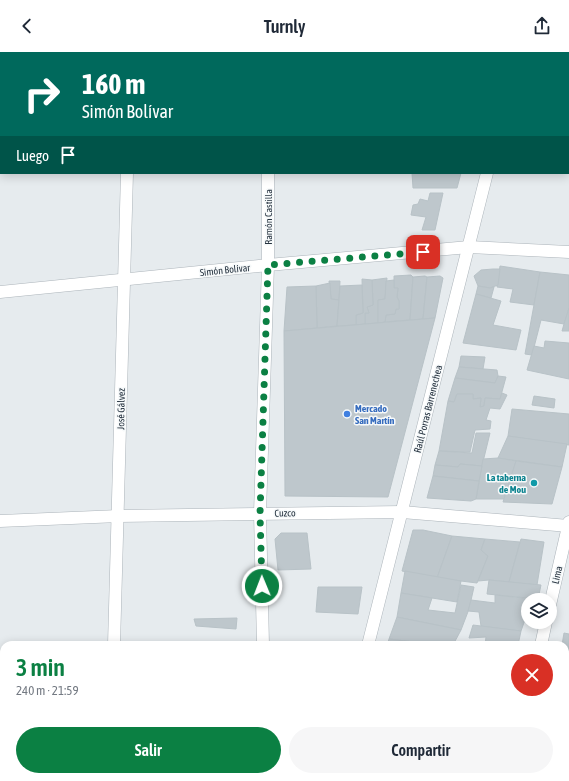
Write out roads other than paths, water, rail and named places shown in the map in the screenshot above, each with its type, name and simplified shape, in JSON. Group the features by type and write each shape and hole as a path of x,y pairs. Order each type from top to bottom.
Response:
{"street":[{"name":"José Gálvez","path":"114,641 119,516 127,174"},
{"name":"Ramón Castilla","path":"263,641 260,514 268,265 268,174"},
{"name":"Raúl Porras Barrenechea","path":"369,641 487,174"},
{"name":"Simón Bolívar","path":"0,292 268,265 469,247 569,252"},
{"name":"Cuzco","path":"0,521 119,516 402,512 569,525"},
{"name":"Lima","path":"553,593 569,525"},
{"path":"542,641 544,629"}],"place":[{"name":"Mercado San Martín","path":"347,414"},
{"name":"La taberna de Mou","path":"534,483"}]}
